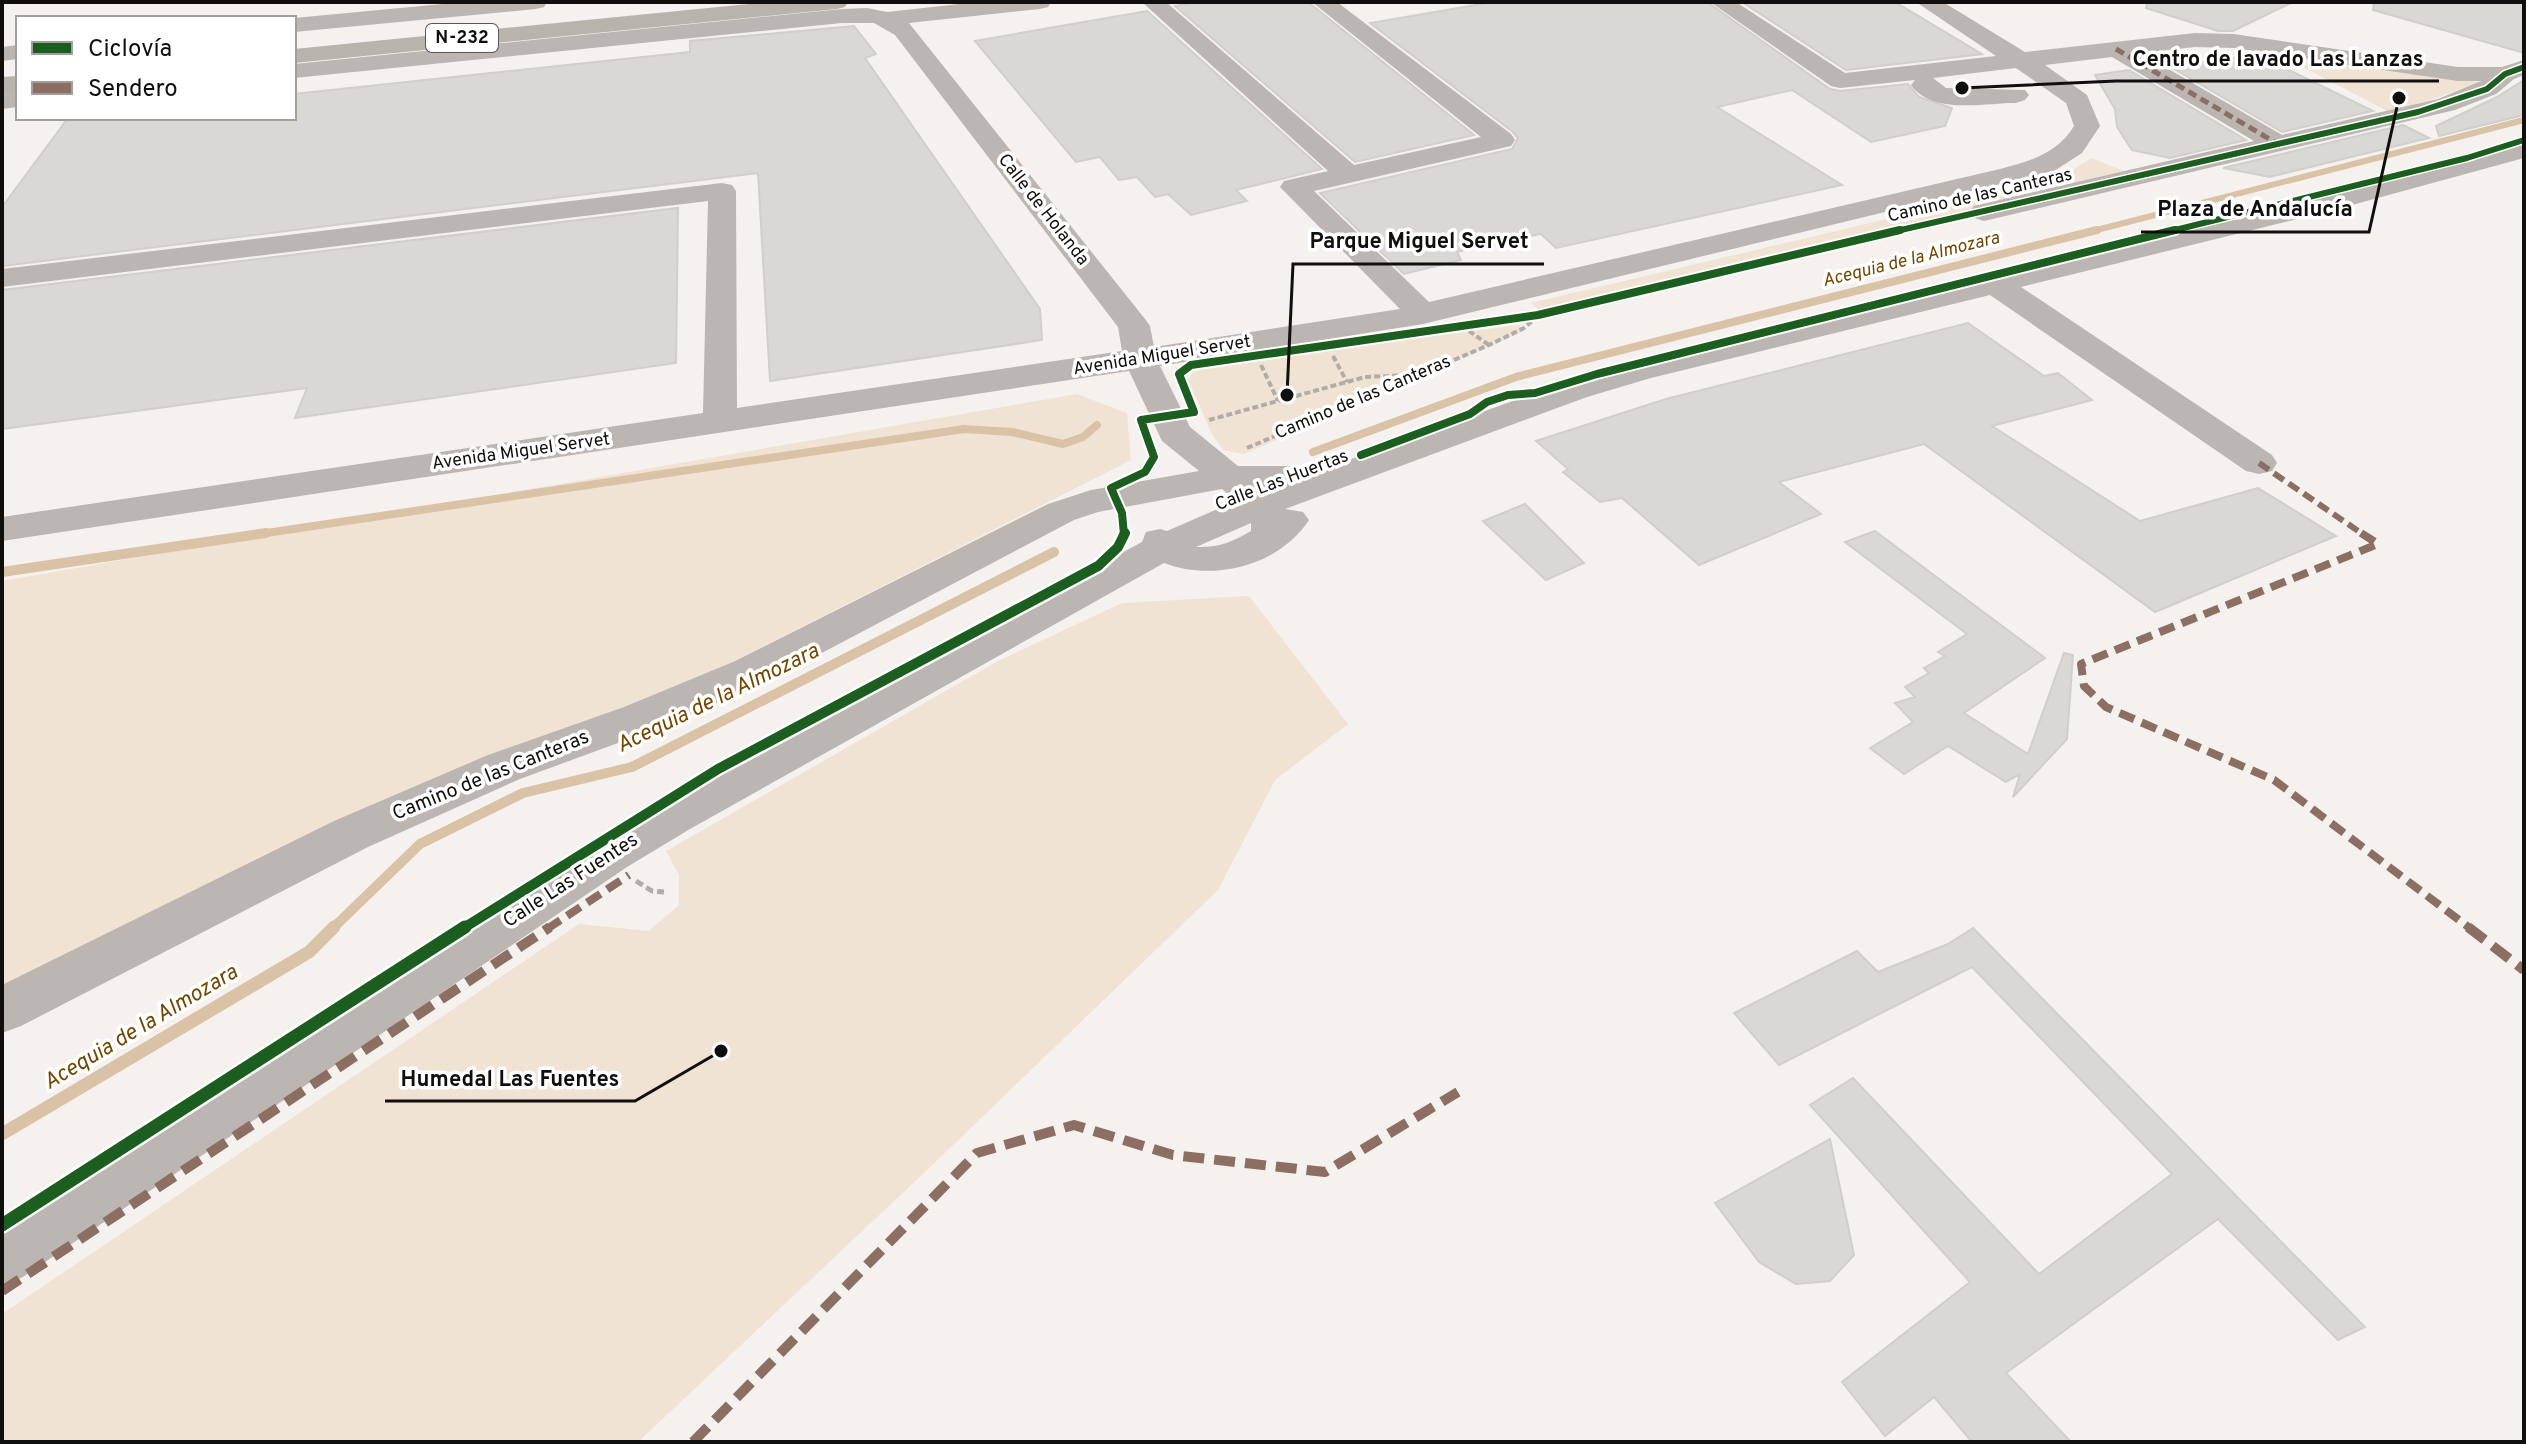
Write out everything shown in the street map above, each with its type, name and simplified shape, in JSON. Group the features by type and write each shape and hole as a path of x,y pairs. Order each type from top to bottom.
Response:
{"highway":[{"name":"N-232","path":"296,39 682,2"},
{"name":"N-232","path":"296,56 828,3"},
{"path":"828,3 880,16"}],"street":[{"path":"296,25 536,2"},
{"path":"296,71 1040,2"},
{"path":"1153,2 1349,175"},
{"path":"1323,2 1502,140 1294,187 1457,324"},
{"path":"1721,2 1840,81 2028,63 2195,40 2234,41 2458,74 2514,70"},
{"path":"1927,2 2028,63 2078,100 2087,126 2077,147 2148,172"},
{"name":"Calle de Holanda","path":"880,16 903,30 1134,326 1140,359 1189,427 1234,463 1266,522"},
{"path":"2116,49 2278,144"},
{"path":"2028,63 1991,75 1924,85 1940,96 2032,103 2078,100"},
{"name":"Camino de las Canteras","path":"1457,324 1538,315 2446,105 2487,89 2514,70"},
{"path":"1991,75 2032,103"},
{"name":"Avenida Miguel Servet","path":"2,529 1380,323 1457,324 2007,176 2058,159 2077,147"},
{"name":"Calle Las Huertas","path":"1335,477 1575,390 1640,371 2320,205 2524,150"},
{"path":"2,278 722,191 720,422"},
{"path":"1995,284 2259,463"},
{"path":"1155,526 1169,471 1189,427"},
{"path":"1155,526 1234,463 1335,477"},
{"path":"1155,526 1241,555 1266,522 1335,477"},
{"name":"Camino de las Canteras","path":"2,1010 351,834 504,767 640,718 748,673 1061,512 1155,526"},
{"name":"Calle Las Fuentes","path":"2,1256 610,854 1155,526"}],"path":[{"path":"1329,348 1347,382"},
{"path":"1257,357 1278,401"},
{"path":"1189,427 1365,377 1418,375"}],"shaded area":[{"path":"2274,52 2482,82 2391,113"},
{"path":"2091,158 2129,173 1918,226 1542,312 1531,303 2010,190 2064,176"},
{"path":"1519,325 1524,331 1244,454 1223,450 1211,432 1188,380 1193,372 1223,363"},
{"path":"1077,394 1127,413 1131,460 681,688 2,999 2,581"},
{"path":"1249,596 1348,724 1275,780 1218,890 638,1442 2,1442 2,1314 579,924 649,931 679,905 679,875 666,851 998,661 1122,603"}],"building":[{"path":"1196,2 1308,2 1474,135 1355,162 1175,6"},
{"path":"1493,2 1707,2 1830,89 1840,91 1908,84 1919,97 1952,108 1945,126 1871,142 1792,90 1717,107 1842,185 1556,248 1541,234 1503,241 1457,252 1461,260 1404,274 1320,193 1512,149 1518,138 1370,23"},
{"path":"1742,2 1895,2 1982,54 1846,70"},
{"path":"2147,2 2293,2 2233,31 2218,31 2146,8"},
{"path":"2374,2 2524,2 2524,53 2373,10"},
{"path":"1147,11 1322,169 1236,190 1247,201 1191,215 1168,194 1155,197 1137,177 1119,180 1100,157 1076,162 975,41"},
{"path":"854,26 876,54 865,58 1040,309 1042,340 770,381 758,173 2,266 2,207 67,120 296,120 296,94 690,52 690,41"},
{"path":"2258,55 2373,111 2282,132 2169,66"},
{"path":"2129,70 2246,140 2170,158 2132,150 2117,127 2115,109 2095,75"},
{"path":"2524,80 2524,115 2439,136 2436,126 2497,97"},
{"path":"2403,125 2429,138 2270,177 2223,168"},
{"path":"678,208 676,363 295,418 307,388 2,429 2,290"},
{"path":"1968,323 2044,376 2058,373 2092,400 1992,426 2140,521 2258,488 2336,536 2155,612 1924,444 1779,482 1821,514 1699,565 1622,498 1600,502 1563,472 1568,469 1536,441 1666,399"},
{"path":"1525,504 1584,563 1546,580 1483,521"},
{"path":"1875,531 2045,658 1964,713 2028,754 2064,653 2073,655 2067,739 2013,797 2020,774 2006,782 1948,746 1904,774 1870,748 1913,722 1895,703 1915,697 1905,687 1929,673 1924,668 1945,656 1938,652 1967,634 1845,542"},
{"path":"1973,928 2365,1327 2338,1340 2218,1219 2006,1373 2071,1442 1972,1442 1934,1397 1885,1436 1842,1382 1970,1282 1810,1105 1853,1078 2039,1274 2172,1174 1972,967 1779,1065 1734,1013 1857,951 1878,972 1948,944"},
{"path":"1830,1139 1854,1255 1830,1281 1796,1284 1759,1262 1715,1203"}],"waterway":[{"name":"Acequia de la Almozara","path":"2089,232 2524,120"},
{"name":"Acequia de la Almozara","path":"1313,452 1516,377 2097,230"},
{"path":"253,535 964,429 1012,432 1063,444 1083,437 1097,425"},
{"path":"2,572 266,533"},
{"name":"Acequia de la Almozara","path":"332,929 420,844 523,793 632,767 1054,552"},
{"name":"Acequia de la Almozara","path":"2,1134 309,952 332,929"}],"marked path":[{"path":"2116,49 2278,144"},
{"path":"2259,463 2378,544 2081,664 2084,686 2106,707 2274,780 2524,970"},
{"path":"2,1291 629,875"},
{"path":"693,1442 977,1153 1074,1125 1173,1155 1325,1172 1458,1092"}],"cycle path":[{"path":"2,1225 598,842 718,769 1098,566 1118,547 1126,531 1111,488 1145,472 1154,457 1141,420 1194,412 1179,380 1179,374 1191,365 1538,315 1597,302 2148,172 2418,112 2487,89 2505,74 2524,67"},
{"path":"1361,455 1470,414 1487,402 1508,395 1535,393 1597,374 2467,158 2524,140"}],"place":[{"name":"Centro de lavado Las Lanzas","path":"1962,88"},
{"name":"Plaza de Andalucía","path":"2399,98"},
{"name":"Parque Miguel Servet","path":"1287,395"},
{"name":"Humedal Las Fuentes","path":"721,1051"}]}
